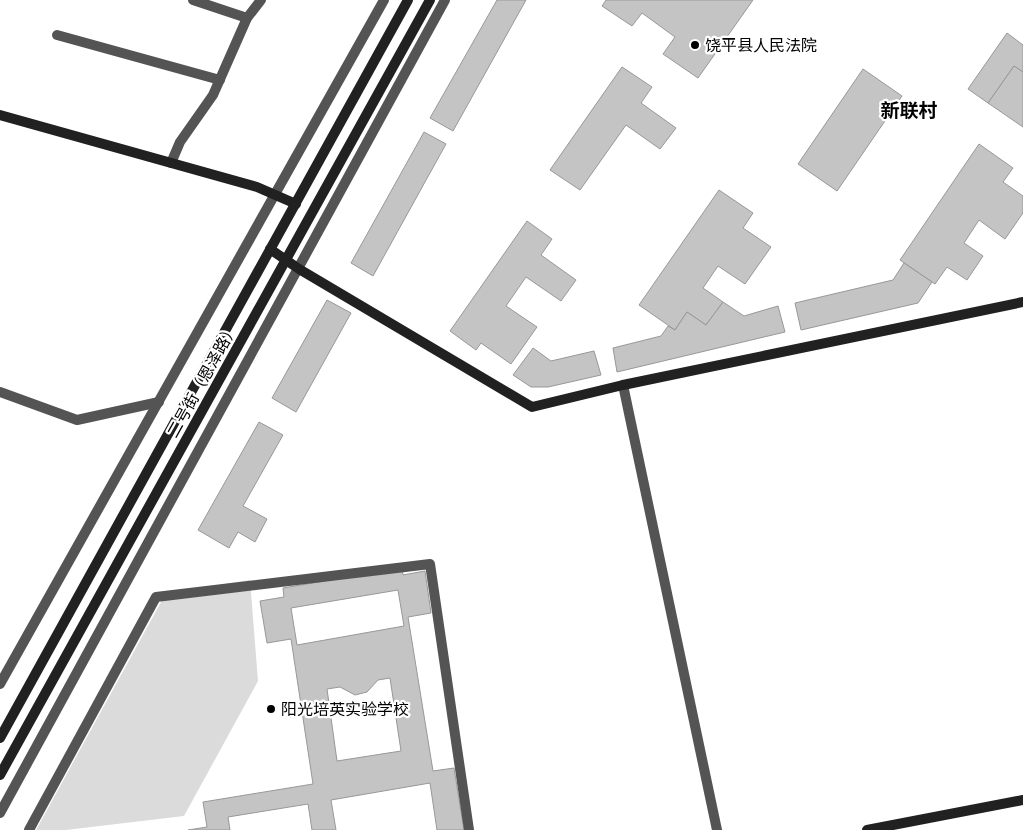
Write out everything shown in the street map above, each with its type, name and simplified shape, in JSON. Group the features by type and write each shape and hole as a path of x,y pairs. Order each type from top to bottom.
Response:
{"main road":[{"name":"二号街（恩泽路）","path":"0,738 408,0"},
{"name":"二号街（恩泽路）","path":"0,775 430,0"},
{"path":"0,115 257,187 296,204"},
{"path":"270,250 532,407 623,385 1023,302"},
{"path":"867,830 1023,800"}],"street":[{"path":"194,0 247,18"},
{"path":"171,163 180,142 213,95 247,18 260,0"},
{"path":"0,684 384,0"},
{"path":"0,813 445,0"},
{"path":"57,35 220,80"},
{"path":"623,385 718,830"},
{"path":"0,392 77,420 159,402"},
{"path":"29,830 156,597 430,564 468,830"}],"shaded area":[{"path":"250,580 258,681 184,816 66,830 36,830 166,593"}],"building":[{"path":"497,0 526,0 453,131 430,118"},
{"name":"饶平县人民法院","path":"606,0 753,0 698,78 663,54 675,37 642,13 632,26 602,6"},
{"path":"1007,33 1023,45 1023,72 1014,66 988,103 968,89"},
{"path":"1014,66 1023,72 1023,127 988,103"},
{"path":"622,67 652,87 641,103 676,128 660,149 626,125 580,190 550,170"},
{"path":"863,69 902,96 837,191 798,164"},
{"path":"424,132 446,144 373,276 351,263"},
{"path":"979,144 1013,168 1003,182 1023,196 1023,213 1005,239 979,220 964,243 983,256 967,280 947,267 935,284 900,260"},
{"path":"719,190 753,213 743,228 771,247 745,284 718,266 703,288 723,302 706,325 687,312 675,330 639,305"},
{"path":"527,221 552,239 541,255 576,280 561,301 526,277 506,306 537,327 511,364 481,343 476,350 450,331"},
{"path":"904,263 932,282 918,303 801,330 795,303 893,280"},
{"path":"327,300 351,313 296,412 272,398"},
{"path":"723,302 744,316 778,306 785,332 617,372 613,348 661,336 668,326 675,330 687,312 706,325"},
{"path":"533,348 551,361 594,351 601,375 548,387 531,387 513,375"},
{"path":"259,422 283,435 243,506 267,519 255,542 238,532 229,548 198,530"},
{"path":"402,568 403,575 425,571 431,613 408,617 433,771 454,768 464,830 437,830 430,783 331,800 336,830 312,830 308,804 228,817 230,830 188,830 207,827 203,802 313,784 291,639 267,643 260,601 284,597 283,588","holes":["398,590 404,626 297,645 291,608","390,678 401,751 337,761 327,689 340,687 355,695 367,692 378,680"]}],"place":[{"name":"饶平县人民法院","path":"695,45"},
{"name":"阳光培英实验学校","path":"271,709"}],"district":[{"name":"新联村","path":"909,110"}]}
